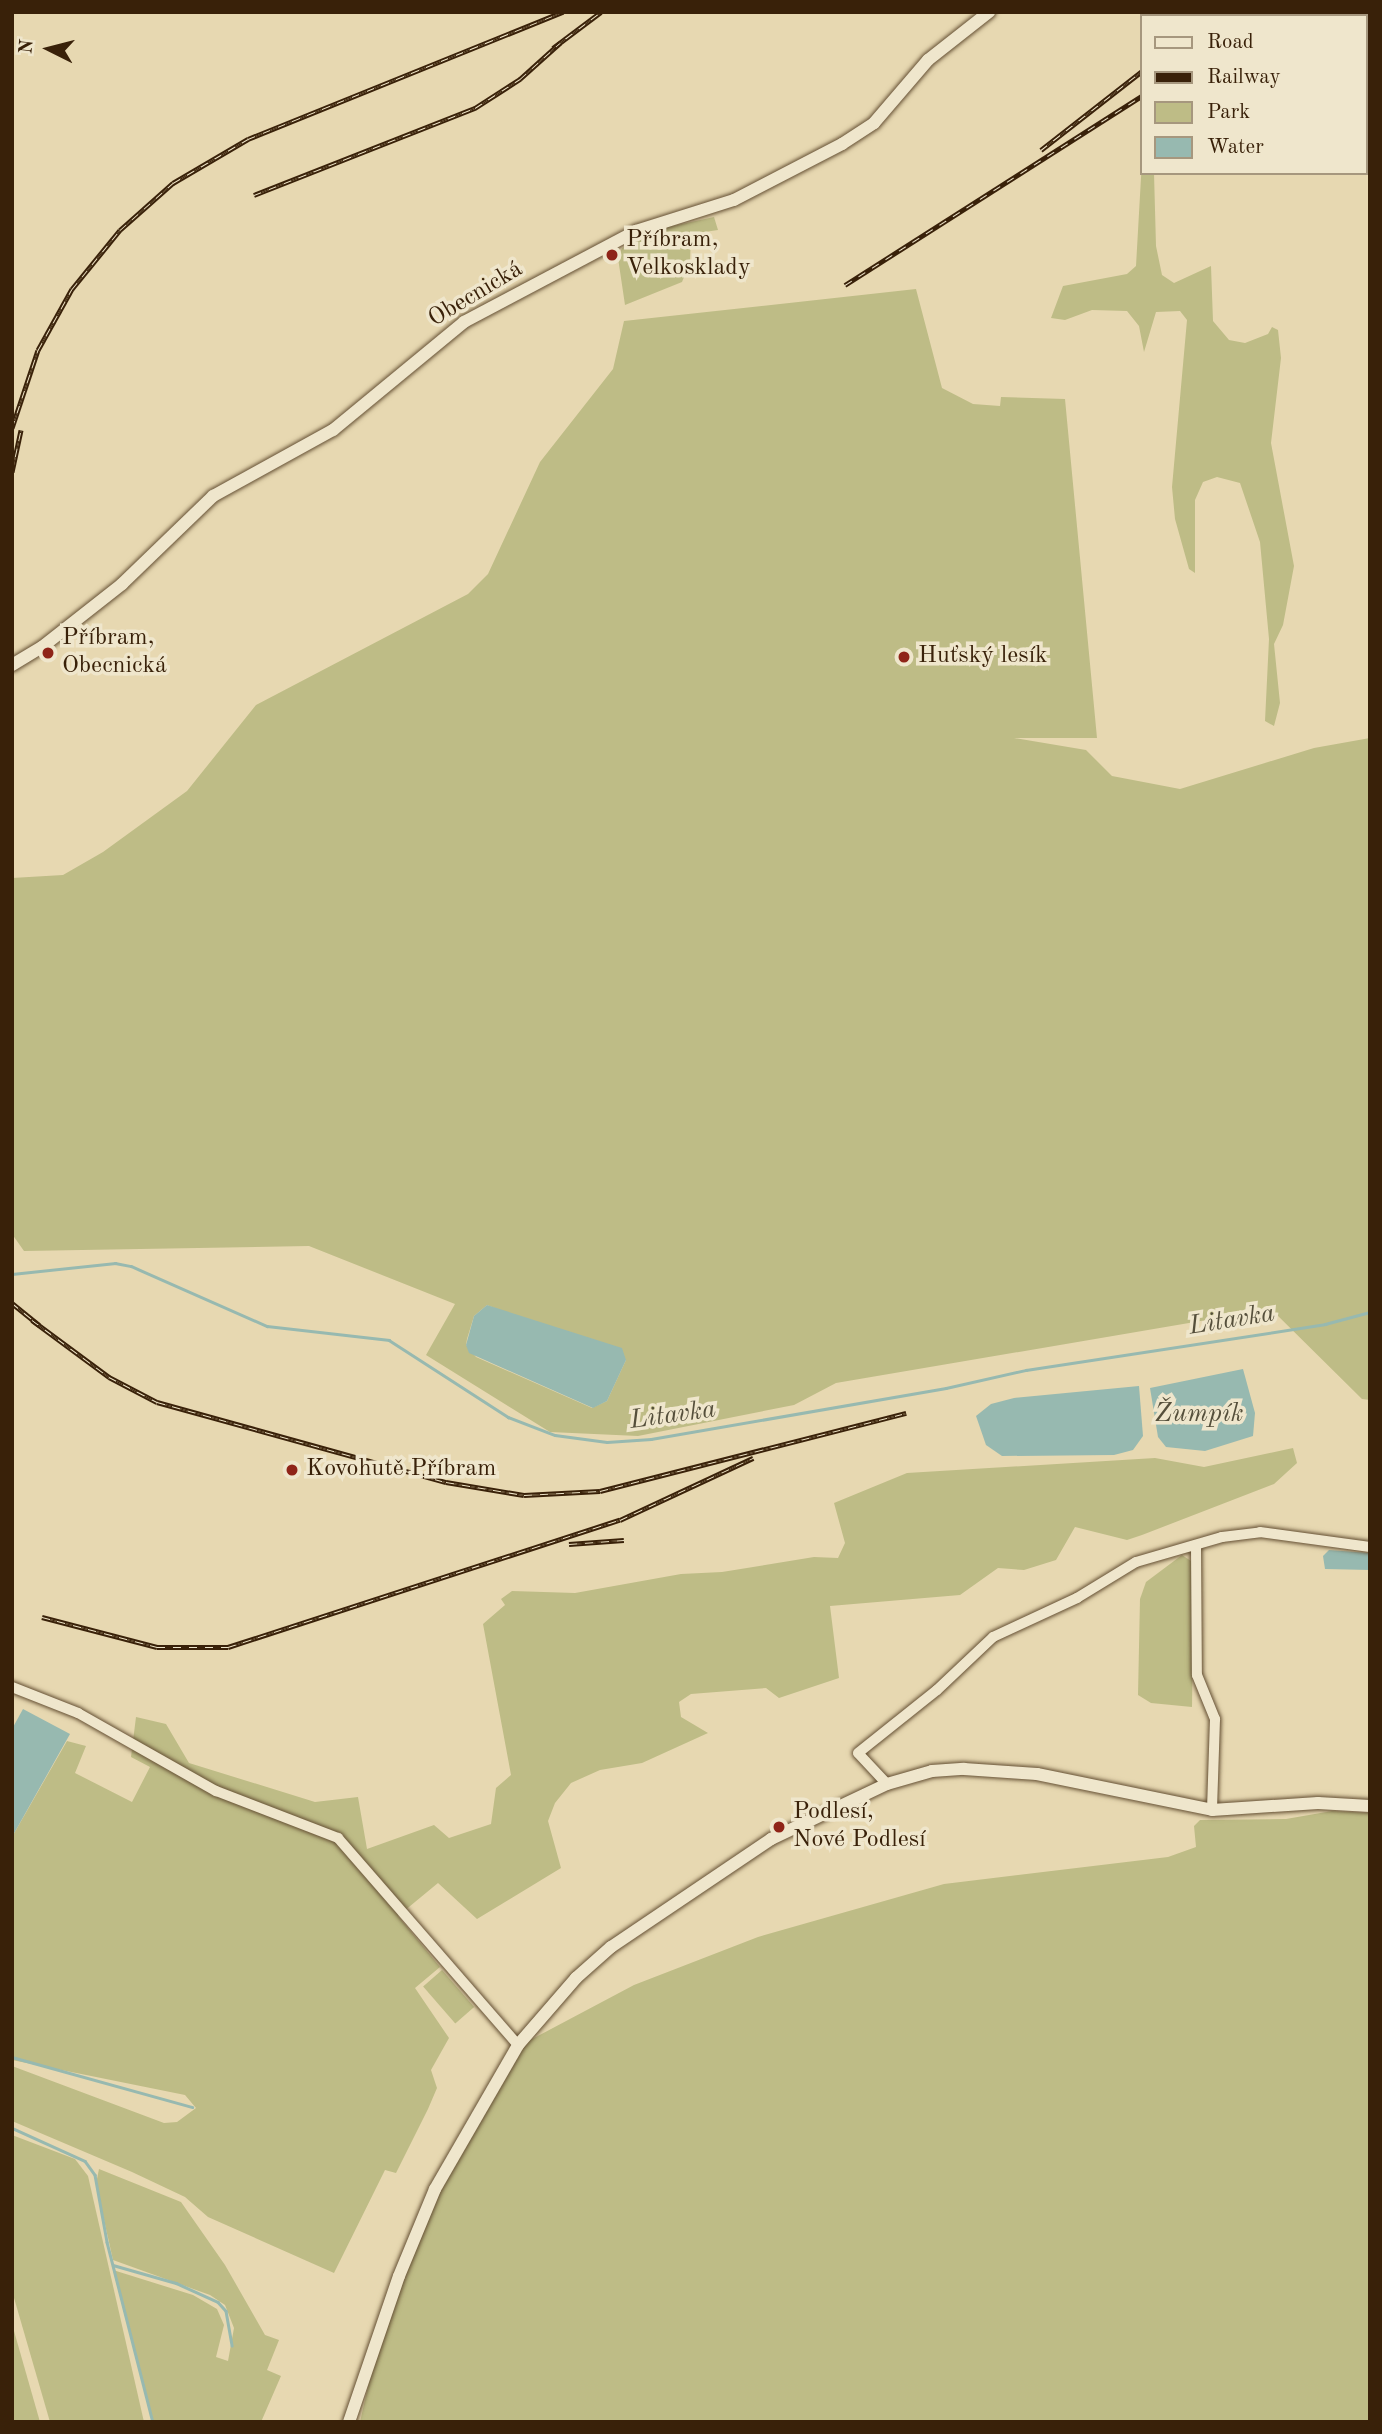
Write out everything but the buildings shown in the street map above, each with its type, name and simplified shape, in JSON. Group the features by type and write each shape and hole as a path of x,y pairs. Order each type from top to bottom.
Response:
{"street":[{"name":"Obecnická","path":"12,665 42,647 122,584 213,496 334,430 464,322 636,231 734,200 860,134 928,60 989,12"},
{"path":"887,1784 858,1753 937,1690 993,1637 1077,1598 1136,1562 1260,1532 1370,1547"},
{"path":"1196,1547 1198,1675 1215,1719 1212,1810"},
{"path":"12,1687 78,1713 216,1791 338,1838 518,2045"},
{"path":"349,2422 399,2276 435,2189 518,2045 576,1978 611,1947 771,1839 887,1784 932,1771 997,1770 1212,1810 1318,1803 1370,1806"}],"green space":[{"path":"1141,175 1154,175 1156,246 1162,275 1174,283 1211,266 1213,321 1229,340 1245,343 1268,334 1272,327 1278,330 1281,358 1271,443 1294,566 1283,625 1274,644 1280,703 1274,726 1265,721 1269,639 1260,542 1240,483 1217,477 1203,482 1195,500 1195,573 1189,569 1175,519 1172,487 1187,320 1180,311 1156,312 1144,352 1139,326 1127,311 1092,310 1065,320 1051,318 1063,286 1127,274 1136,266"},
{"path":"714,217 718,230 691,234 690,262 682,282 625,305 618,258 622,248 668,227"},
{"path":"916,289 942,388 973,404 1000,406 1001,397 1065,399 1097,738 1014,738 1086,750 1112,776 1180,789 1314,748 1370,738 1370,1400 1362,1399 1271,1309 836,1383 794,1405 638,1436 550,1432 426,1355 455,1304 309,1246 24,1251 12,1234 12,878 63,875 103,852 187,791 256,705 468,594 488,574 540,462 613,369 624,321","holes":["487,1305 626,1360 607,1401 592,1408 476,1357 466,1345 474,1316"]},
{"path":"1293,1448 1297,1463 1274,1484 1142,1535 1127,1540 1075,1527 1056,1560 1024,1570 998,1568 960,1595 830,1606 839,1678 779,1698 766,1688 691,1694 679,1702 681,1717 708,1733 642,1763 600,1770 571,1783 555,1803 548,1821 561,1868 477,1919 438,1883 398,1916 440,1967 415,1988 449,2038 431,2070 437,2088 428,2109 396,2173 385,2170 334,2273 208,2217 185,2197 12,2121 12,2066 164,2123 177,2122 196,2108 185,2095 12,2060 12,1837 67,1741 86,1746 75,1773 132,1802 150,1767 131,1757 136,1717 166,1724 189,1763 315,1802 358,1797 367,1849 434,1825 449,1838 491,1824 496,1788 511,1775 483,1624 505,1605 501,1599 512,1591 575,1593 681,1574 722,1572 814,1557 838,1558 845,1543 834,1503 907,1473 1155,1458 1204,1467"},
{"path":"1182,1555 1194,1563 1192,1707 1151,1703 1138,1695 1140,1599 1146,1582"},
{"path":"1332,1811 1370,1813 1370,2422 360,2422 375,2356 437,2184 519,2046 634,1985 758,1937 944,1884 1168,1857 1196,1847 1194,1826 1200,1820 1286,1819"},
{"path":"442,1970 474,2007 455,2023 423,1986"},
{"path":"12,2135 75,2159 88,2176 144,2422 50,2422 12,2291"},
{"path":"99,2169 181,2202 225,2265 265,2335 279,2340 267,2370 281,2376 261,2422 153,2422 113,2270 193,2295 217,2309 224,2325 216,2357 228,2361 234,2328 225,2305 210,2295 113,2260 96,2184"},
{"path":"12,2324 40,2422 12,2422"}],"water":[{"path":"487,1305 622,1348 626,1360 607,1401 593,1408 469,1353 466,1345 474,1316"},
{"name":"Žumpík","path":"1243,1369 1255,1413 1253,1436 1205,1451 1166,1447 1158,1437 1150,1388"},
{"path":"1139,1386 1143,1436 1133,1450 1114,1455 1002,1456 986,1445 976,1416 991,1404 1014,1398"},
{"path":"1329,1550 1370,1553 1370,1570 1325,1569 1323,1556"},
{"path":"23,1709 70,1734 12,1837 12,1729"}],"waterway":[{"name":"Litavka","path":"12,1274 115,1263 131,1266 267,1326 389,1340 508,1417 555,1435 607,1442 651,1439 946,1388 1026,1370 1325,1324 1370,1312"},
{"path":"12,2057 192,2107"},
{"path":"12,2128 85,2161 95,2175 107,2242 153,2422"},
{"path":"113,2265 176,2283 218,2302 226,2311 232,2345"}],"railway":[{"path":"12,428 38,350 72,289 120,230 173,183 248,139 563,12"},
{"path":"553,48 601,12"},
{"path":"1286,14 1289,12"},
{"path":"254,195 475,108 520,79 560,43"},
{"path":"1041,150 1140,73"},
{"path":"845,285 1140,97"},
{"path":"12,472 21,430"},
{"path":"12,1303 39,1325"},
{"path":"32,1320 109,1377 157,1402 446,1482 524,1495 600,1491 906,1413"},
{"path":"42,1617 157,1647 228,1647 620,1520 753,1458"},
{"path":"569,1544 624,1540"}],"place":[{"name":"Příbram, Velkosklady","path":"612,255"},
{"name":"Příbram, Obecnická","path":"48,653"},
{"name":"Huťský lesík","path":"904,657"},
{"name":"Kovohutě Příbram","path":"292,1470"},
{"name":"Podlesí, Nové Podlesí","path":"779,1827"}]}
